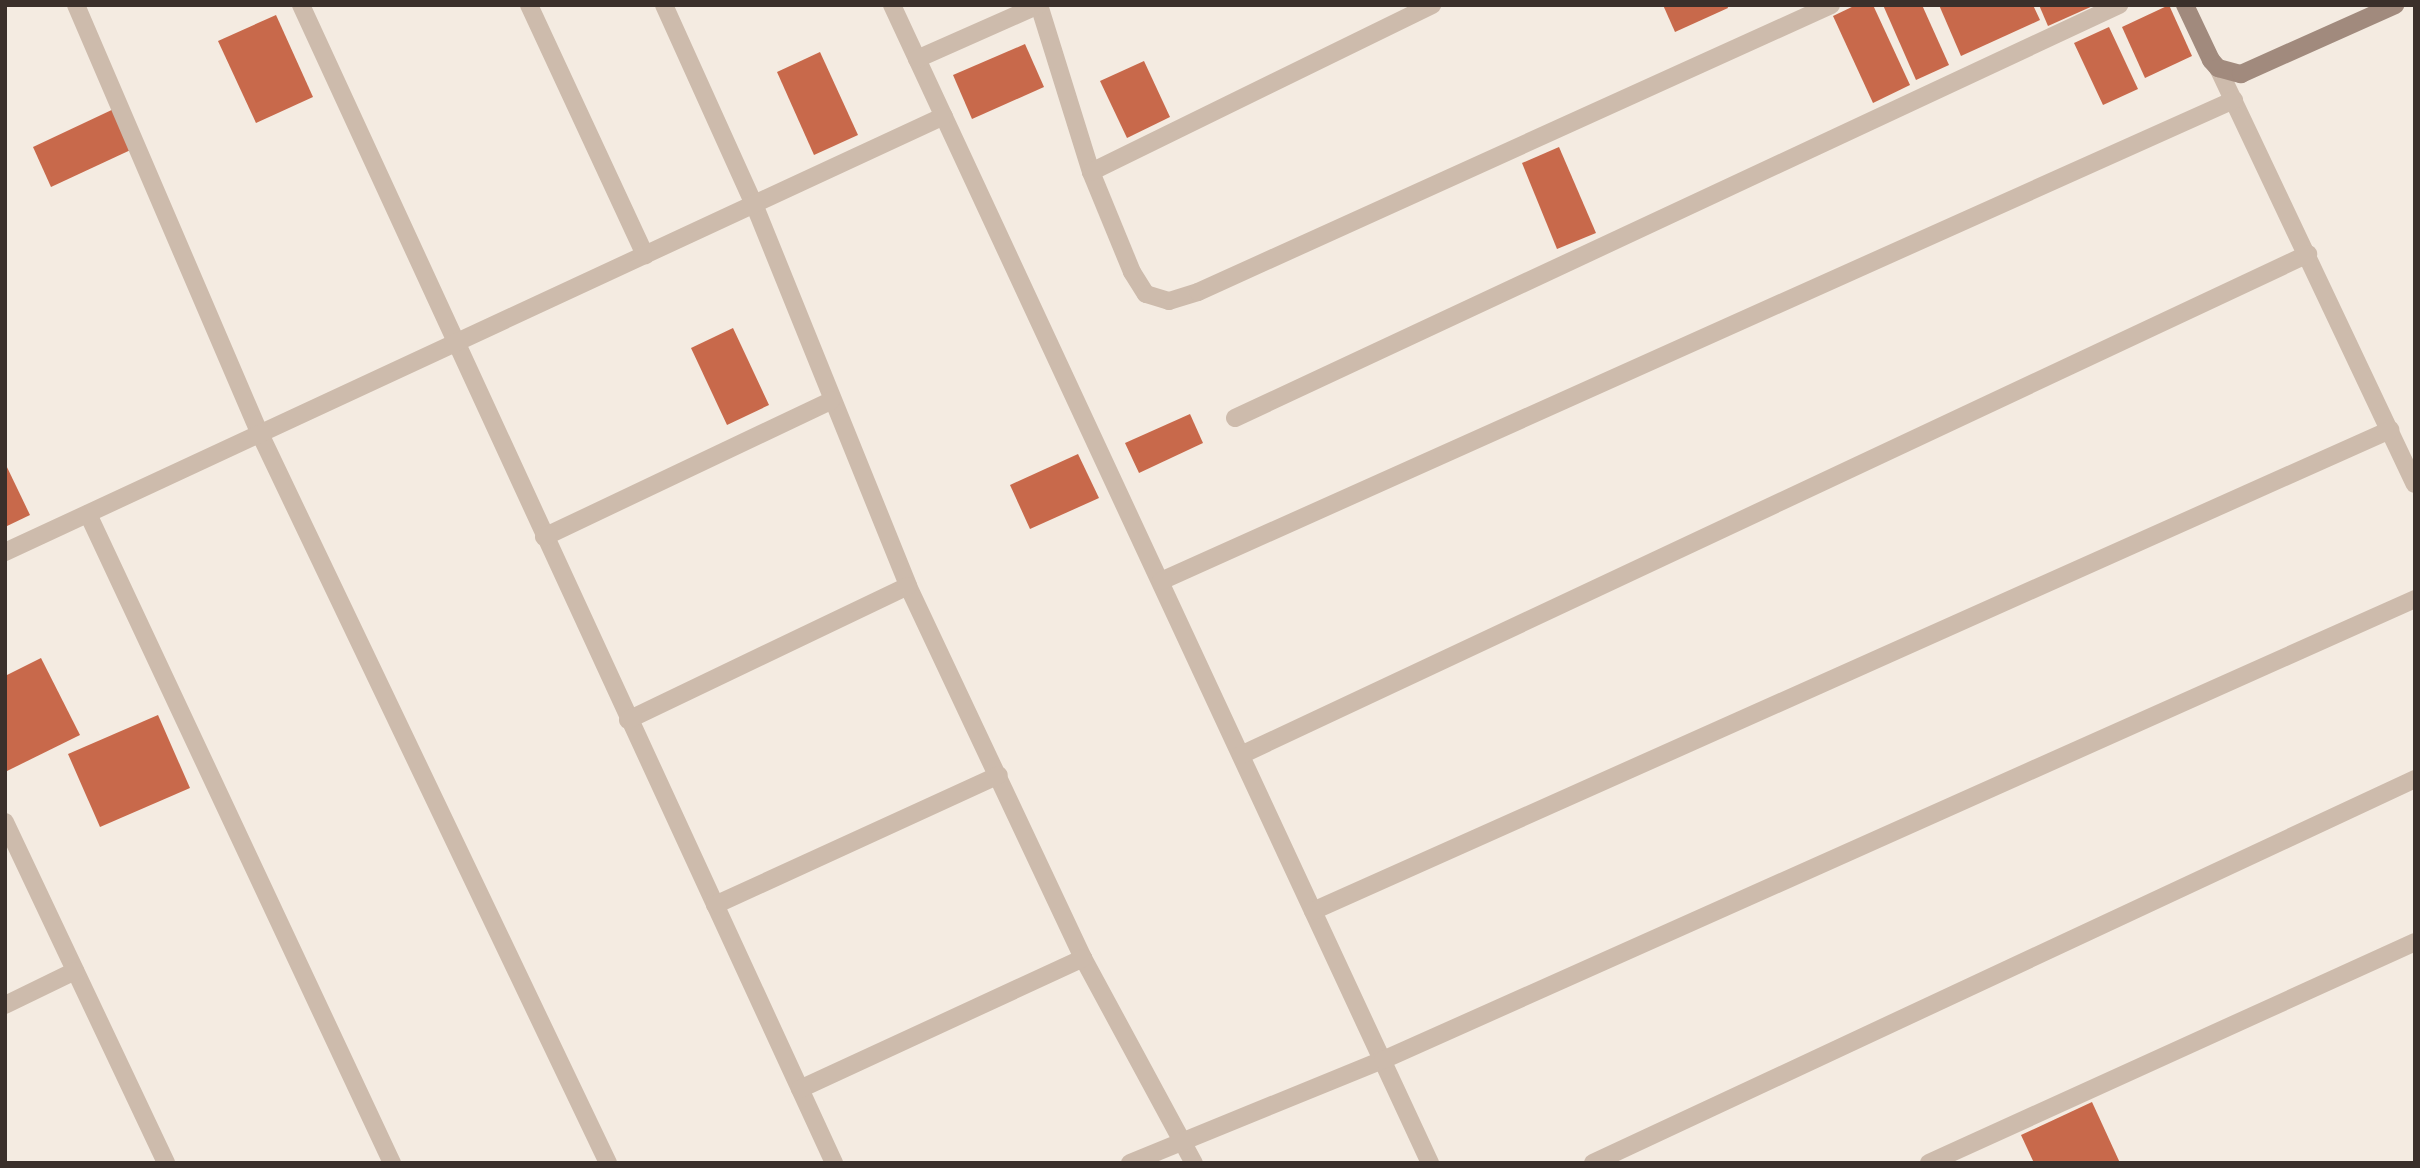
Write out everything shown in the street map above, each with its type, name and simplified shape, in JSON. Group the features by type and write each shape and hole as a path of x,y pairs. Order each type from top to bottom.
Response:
{"street":[{"path":"76,5 260,434 608,1163"},
{"path":"301,5 834,1163"},
{"path":"528,5 645,255"},
{"path":"664,5 754,204 831,401 908,586 1083,958 1194,1163"},
{"path":"892,5 1430,1163"},
{"path":"917,59 1039,5 1091,172 1132,272 1146,294 1169,301 1210,286 1831,5"},
{"path":"1091,172 1432,5"},
{"path":"1235,418 2119,5"},
{"path":"2185,5 2201,43 2218,68 2308,254 2415,484"},
{"path":"2218,68 2241,74 2250,71 2395,5"},
{"path":"1161,581 2234,100"},
{"path":"5,552 944,116"},
{"path":"1241,755 2308,254"},
{"path":"544,537 831,401"},
{"path":"1314,911 2390,430"},
{"path":"88,514 392,1163"},
{"path":"628,720 908,586"},
{"path":"1130,1163 1183,1139 1383,1060 2415,599"},
{"path":"715,905 999,775"},
{"path":"1592,1163 2415,779"},
{"path":"5,822 75,971 159,1161"},
{"path":"1929,1163 2415,942"},
{"path":"800,1089 1083,958"},
{"path":"5,1004 75,971"}],"building":[{"path":"1663,5 1727,5 1728,8 1675,32"},
{"path":"1856,5 1873,5 1910,85 1873,103 1833,16"},
{"path":"1883,5 1922,5 1949,65 1916,80"},
{"path":"1939,5 2033,5 2040,20 1961,56"},
{"path":"2039,5 2095,5 2048,26"},
{"path":"2169,5 2192,56 2145,78 2122,27"},
{"path":"276,15 313,97 256,123 218,41"},
{"path":"2109,27 2138,89 2103,105 2074,43"},
{"path":"1025,44 1044,87 972,119 953,75"},
{"path":"820,52 858,135 814,155 777,72"},
{"path":"1144,61 1170,117 1127,138 1100,81"},
{"path":"118,107 137,147 51,187 33,147"},
{"path":"1559,147 1596,233 1557,249 1522,163"},
{"path":"733,328 769,405 727,425 691,348"},
{"path":"1190,414 1203,443 1139,473 1125,443"},
{"path":"1078,454 1099,498 1030,529 1010,485"},
{"path":"5,463 30,515 5,527"},
{"path":"41,658 80,735 5,772 5,676"},
{"path":"158,715 190,788 100,827 68,754"},
{"path":"2092,1102 2120,1163 2034,1163 2021,1135"}]}
